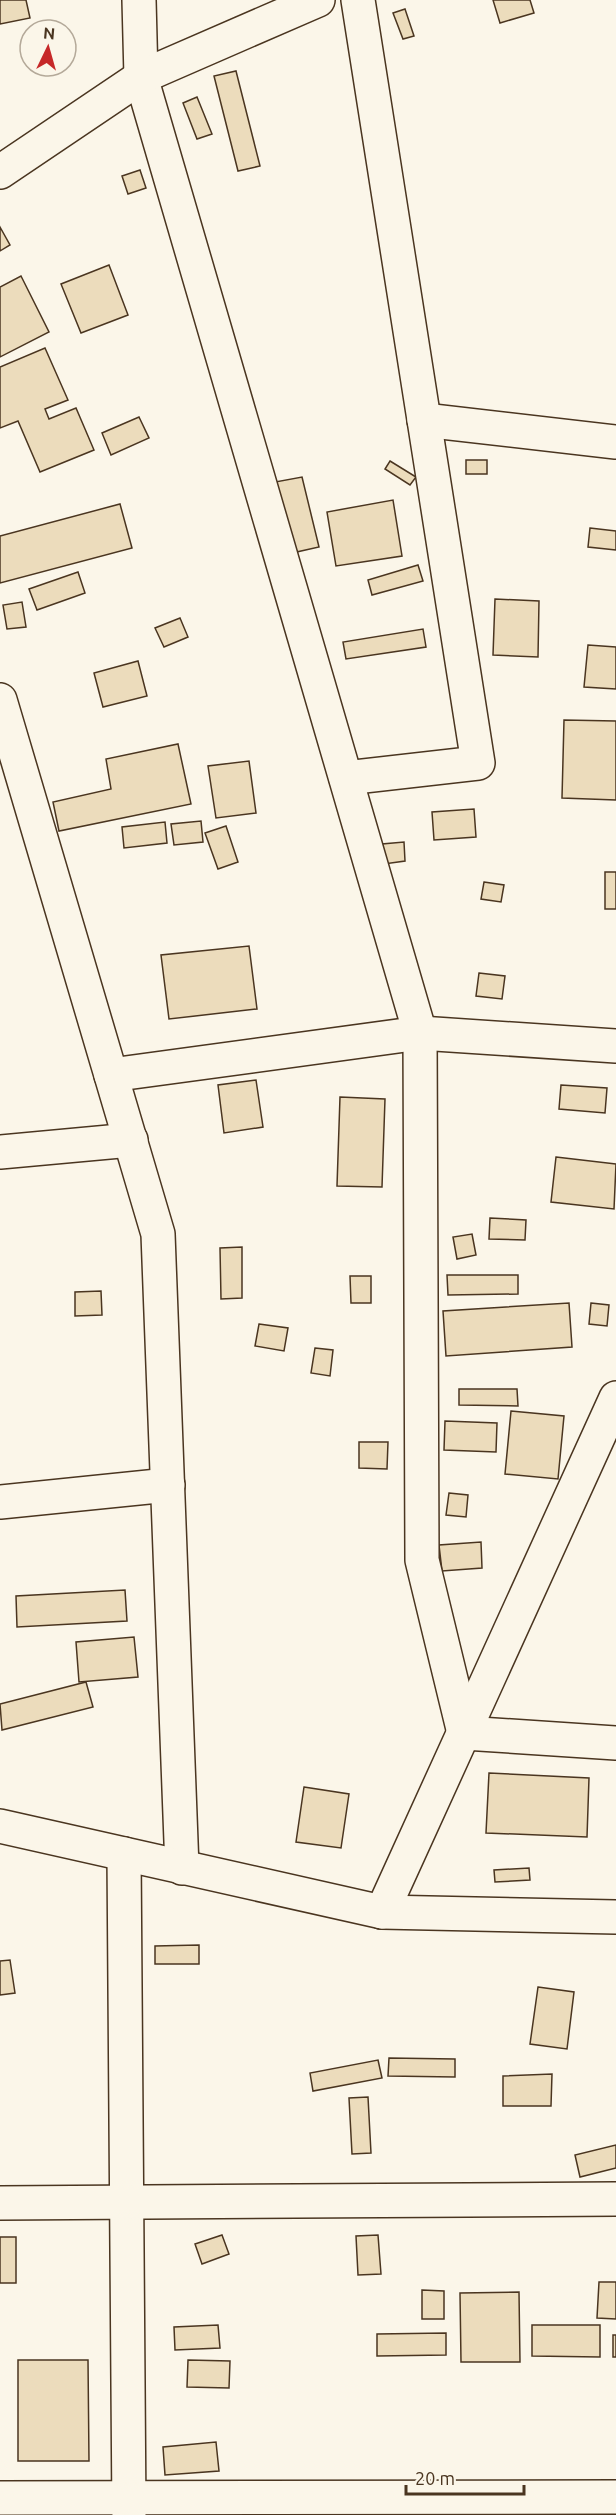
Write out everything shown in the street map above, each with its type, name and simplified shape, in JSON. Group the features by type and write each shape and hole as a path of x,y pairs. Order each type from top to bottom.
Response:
{"street":[{"path":"139,0 141,77 420,1033 422,1560 464,1733"},
{"path":"0,172 141,77 318,0"},
{"path":"346,778 478,763 358,0"},
{"path":"424,420 616,442"},
{"path":"0,700 158,1234 182,1868"},
{"path":"111,1075 420,1033 616,1046"},
{"path":"0,1152 131,1140"},
{"path":"382,1912 616,1398"},
{"path":"0,1502 168,1485"},
{"path":"464,1733 616,1743"},
{"path":"10,1832 124,1854 382,1912 616,1917"},
{"path":"124,1854 129,2507"},
{"path":"0,2203 616,2199"},
{"path":"0,2498 129,2507 616,2497"}],"building":[{"path":"0,0 26,0 30,18 18,18 18,20 0,24"},
{"path":"493,0 530,0 534,13 500,23"},
{"path":"405,9 414,36 403,39 393,13"},
{"path":"236,71 260,166 238,171 214,76"},
{"path":"197,97 212,134 197,139 183,103"},
{"path":"140,170 146,188 128,194 122,176"},
{"path":"0,227 10,245 0,251"},
{"path":"109,265 128,315 81,333 61,284"},
{"path":"21,276 49,332 0,357 0,287"},
{"path":"45,348 68,400 45,409 49,419 76,408 94,450 40,472 18,421 0,428 0,367"},
{"path":"139,417 149,438 111,455 102,433"},
{"path":"466,460 487,460 487,474 466,474"},
{"path":"390,461 416,477 410,485 385,469"},
{"path":"302,477 319,547 292,553 275,482"},
{"path":"393,500 402,556 336,566 327,512"},
{"path":"120,504 132,548 0,583 0,536"},
{"path":"590,528 616,531 616,550 588,547"},
{"path":"418,565 423,581 372,595 368,580"},
{"path":"78,572 85,593 37,610 29,589"},
{"path":"495,599 539,601 538,657 493,655"},
{"path":"22,602 26,627 7,629 3,605"},
{"path":"180,618 188,637 164,647 155,628"},
{"path":"423,629 426,647 346,659 343,642"},
{"path":"588,645 616,647 616,689 584,687"},
{"path":"138,661 147,696 103,707 94,673"},
{"path":"564,720 616,721 616,800 562,798"},
{"path":"178,744 191,804 59,831 53,802 111,789 106,759"},
{"path":"249,761 256,813 216,818 208,766"},
{"path":"474,809 476,837 434,840 432,812"},
{"path":"201,821 203,842 174,845 171,824"},
{"path":"165,822 167,843 124,848 122,827"},
{"path":"226,826 238,862 218,869 205,833"},
{"path":"404,842 405,861 384,864 382,844"},
{"path":"605,872 616,872 616,909 605,909"},
{"path":"484,882 504,885 501,902 481,899"},
{"path":"249,946 257,1009 169,1019 161,955"},
{"path":"479,973 505,976 502,999 476,996"},
{"path":"256,1080 263,1127 224,1133 218,1085"},
{"path":"561,1085 607,1088 605,1113 559,1109"},
{"path":"340,1097 385,1099 382,1187 337,1186"},
{"path":"556,1157 616,1164 614,1209 551,1202"},
{"path":"490,1218 526,1220 525,1240 489,1239"},
{"path":"472,1234 476,1255 457,1259 453,1237"},
{"path":"242,1247 242,1298 221,1299 220,1248"},
{"path":"447,1275 518,1275 518,1294 448,1295"},
{"path":"350,1276 371,1276 371,1303 351,1303"},
{"path":"101,1291 102,1315 75,1316 75,1292"},
{"path":"569,1303 572,1347 446,1356 443,1311"},
{"path":"591,1303 609,1305 607,1326 589,1324"},
{"path":"259,1324 288,1328 284,1351 255,1346"},
{"path":"315,1348 333,1350 330,1376 311,1373"},
{"path":"459,1389 517,1389 518,1406 459,1405"},
{"path":"511,1411 564,1416 558,1479 505,1474"},
{"path":"445,1421 497,1423 496,1452 444,1450"},
{"path":"359,1442 388,1442 387,1469 359,1468"},
{"path":"449,1493 468,1495 466,1517 446,1515"},
{"path":"481,1542 482,1568 442,1571 439,1545"},
{"path":"125,1590 127,1621 17,1627 16,1596"},
{"path":"134,1637 138,1677 79,1682 76,1642"},
{"path":"86,1682 93,1707 2,1730 0,1704"},
{"path":"489,1773 589,1778 587,1837 486,1833"},
{"path":"304,1787 349,1794 341,1848 296,1842"},
{"path":"529,1868 530,1880 495,1882 494,1870"},
{"path":"199,1945 199,1964 155,1964 155,1946"},
{"path":"10,1960 15,1993 0,1995 0,1961"},
{"path":"538,1987 574,1992 567,2049 530,2044"},
{"path":"389,2058 455,2059 455,2077 388,2076"},
{"path":"378,2060 382,2078 313,2091 310,2073"},
{"path":"552,2074 551,2106 503,2106 503,2076"},
{"path":"368,2097 371,2153 352,2154 349,2098"},
{"path":"616,2145 616,2168 580,2177 575,2155"},
{"path":"222,2235 229,2254 202,2264 195,2244"},
{"path":"378,2235 381,2274 358,2275 356,2236"},
{"path":"0,2237 16,2237 16,2283 0,2283"},
{"path":"599,2282 616,2282 616,2319 597,2318"},
{"path":"422,2290 444,2291 444,2319 422,2319"},
{"path":"519,2292 520,2362 461,2362 460,2293"},
{"path":"218,2325 220,2348 175,2350 174,2327"},
{"path":"532,2325 600,2325 600,2357 532,2356"},
{"path":"446,2333 446,2355 377,2356 377,2334"},
{"path":"613,2335 616,2335 616,2357 613,2357"},
{"path":"18,2360 88,2360 89,2461 18,2461"},
{"path":"188,2360 230,2361 229,2388 187,2387"},
{"path":"216,2442 219,2471 165,2475 163,2447"}]}
